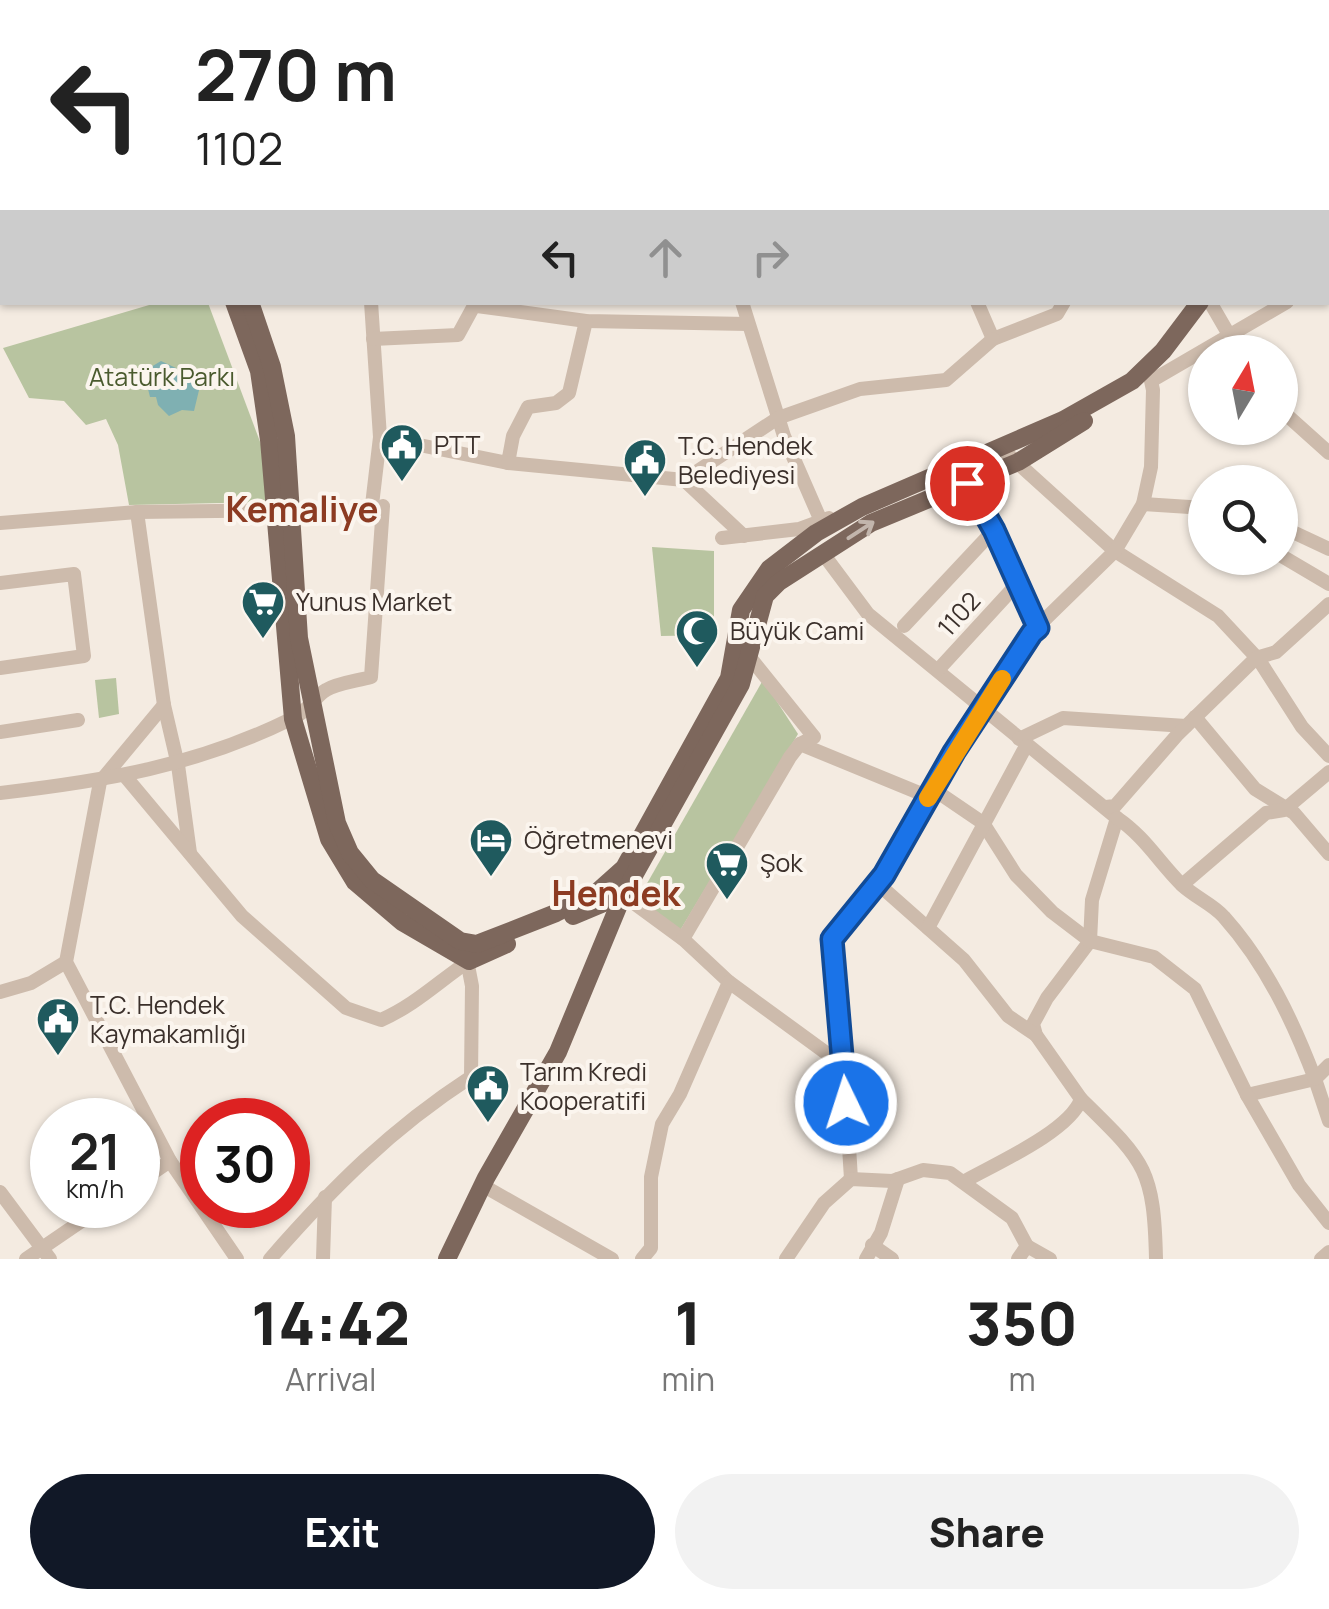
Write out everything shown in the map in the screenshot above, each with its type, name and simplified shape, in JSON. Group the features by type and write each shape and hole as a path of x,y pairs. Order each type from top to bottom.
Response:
{"main road":[{"path":"235,305 258,372 299,638 337,823 350,853 372,880 460,941 477,944 596,893 624,868 729,678 741,610 769,569 816,533 862,506 1002,448 1142,381"},
{"path":"251,305 272,368 282,419 282,510 293,719 328,839 355,882 402,922 468,961 622,896"},
{"path":"447,1259 482,1185 558,1052 622,896 741,684 765,596 779,582 870,523 1018,462 1142,381 1198,305"},
{"path":"622,896 624,868"}],"street":[{"path":"0,793 100,782 178,765 293,719 312,707 324,690 371,677 380,437 371,305"},
{"path":"374,339 458,335 475,305"},
{"path":"482,305 586,321 748,324"},
{"path":"743,305 778,418 821,521"},
{"path":"979,305 994,339"},
{"path":"684,480 778,418 860,389 946,380 994,339 1056,314 1062,305"},
{"path":"1212,305 1228,335"},
{"path":"1232,335 1282,305"},
{"path":"508,463 513,436 528,407 556,402 568,394 586,321"},
{"path":"851,1179 832,939 877,883 1032,633 1115,551 1144,504 1150,467 1153,390 1142,381 1188,358"},
{"path":"1298,425 1329,453"},
{"path":"380,437 508,463 684,480 744,536"},
{"path":"1002,448 1115,551 1218,616 1256,658 1302,727 1329,756"},
{"path":"967,483 994,530 1038,628"},
{"path":"1144,504 1188,508"},
{"path":"722,538 799,529 862,506"},
{"path":"0,523 137,512 282,510"},
{"path":"137,512 190,854"},
{"path":"904,626 994,530"},
{"path":"1298,534 1329,549"},
{"path":"824,555 868,614 1132,828 1182,885 1222,914 1256,958 1299,1036 1329,1121"},
{"path":"1298,566 1329,584"},
{"path":"0,583 74,574 84,656 0,668"},
{"name":"1102","path":"938,670 1018,583"},
{"path":"1156,1259 1154,1201 1139,1158 1081,1099 1036,1035 1033,1024 1047,998 1090,942 1092,900 1115,806 1190,722 1256,658 1276,652 1329,604"},
{"path":"749,650 807,741 931,793 983,823 1016,875 1052,912 1090,942 1154,957 1195,989 1299,1185 1329,1222"},
{"path":"164,705 100,782 66,962 170,1161 237,1259"},
{"path":"928,928 1022,742 1063,718 1190,722 1256,789 1294,813 1329,854"},
{"path":"0,732 78,720"},
{"path":"683,939 807,741"},
{"path":"1182,885 1266,813 1284,810 1329,772"},
{"path":"125,776 242,916 346,1008 381,1020 412,1006 468,961"},
{"path":"877,883 964,960 1008,1016 1036,1035"},
{"path":"622,896 683,939 729,982 844,1066"},
{"path":"270,1259 325,1196 417,1112 471,1077 472,986 460,941"},
{"path":"0,992 31,983 66,962"},
{"path":"642,1259 651,1248 651,1177 662,1124 680,1094 729,982"},
{"path":"1248,1095 1314,1079 1329,1066"},
{"path":"964,1181 1052,1130 1077,1111 1081,1099"},
{"path":"160,1168 170,1161"},
{"path":"786,1259 824,1203 851,1179 898,1179 924,1170 950,1172 964,1181 1012,1218 1023,1253 1050,1259"},
{"path":"892,1259 869,1252 881,1233 898,1179"},
{"path":"482,1185 612,1259"},
{"path":"0,1192 46,1253"},
{"path":"323,1259 325,1196"},
{"path":"26,1259 46,1253 77,1228"},
{"path":"1320,1259 1329,1252"}],"green space":[{"name":"Atatürk Parkı","path":"149,305 209,305 262,447 266,502 129,505 118,445 106,419 86,425 64,401 29,398 3,348"},
{"path":"652,547 714,551 714,635 661,636"},
{"path":"116,678 119,714 99,718 95,680"},
{"path":"763,680 798,734 678,934 637,901"}],"water":[{"path":"161,361 176,368 178,374 195,368 200,386 194,411 182,410 169,416 156,397 150,397 146,381 151,367"}],"slow traffic":[{"path":"928,798 1002,679"}],"place":[{"name":"PTT","path":"402,483"},
{"name":"T.C. Hendek Belediyesi","path":"645,498"},
{"name":"Yunus Market","path":"263,640"},
{"name":"Büyük Cami","path":"697,669"},
{"name":"Öğretmenevi","path":"491,878"},
{"name":"Şok","path":"727,901"},
{"name":"T.C. Hendek Kaymakamlığı","path":"58,1057"},
{"name":"Tarım Kredi Kooperatifi","path":"488,1124"}],"district":[{"name":"Kemaliye","path":"302,510"},
{"name":"Hendek","path":"616,894"}],"route":[{"path":"846,1103 832,939 884,875 954,752 1038,628 994,530 967,483"}]}
